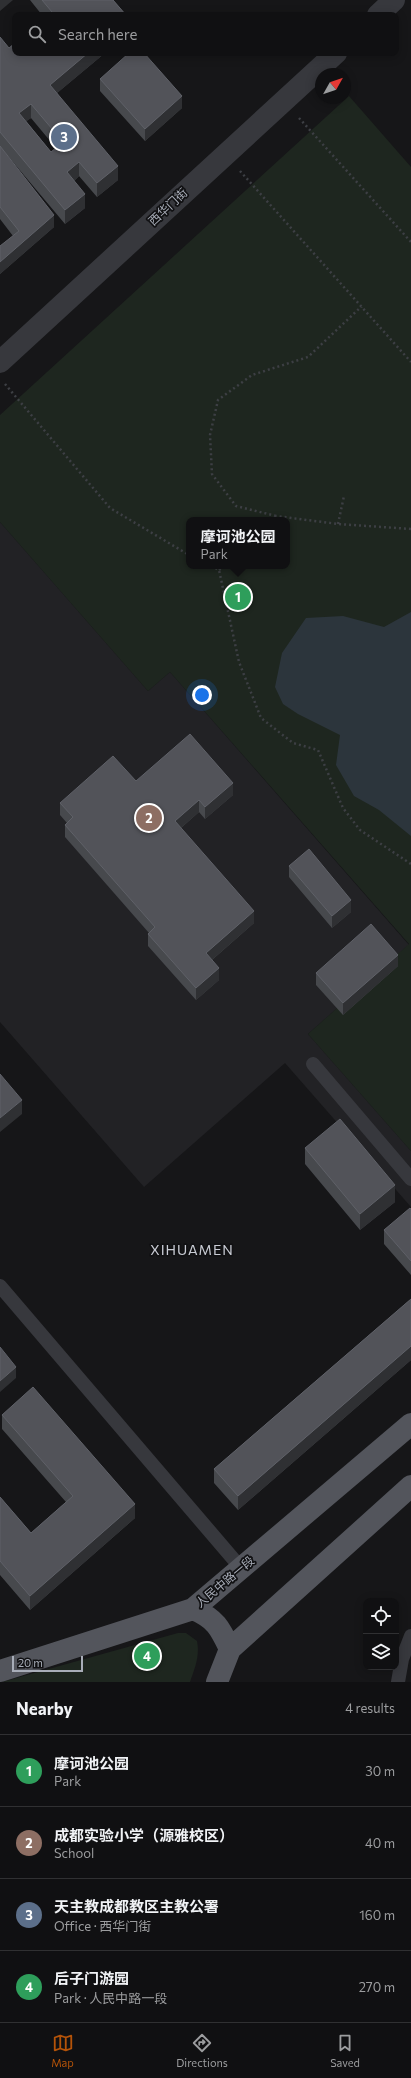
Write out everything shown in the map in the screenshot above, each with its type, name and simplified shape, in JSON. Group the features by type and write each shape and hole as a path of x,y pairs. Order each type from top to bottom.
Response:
{"main road":[{"name":"人民中路一段","path":"0,1671 193,1609 411,1424"},
{"path":"217,1682 230,1649 411,1486"},
{"path":"193,1609 208,1616 221,1630 230,1649"}],"street":[{"path":"381,12 394,0"},
{"name":"西华门街","path":"2,373 225,154 333,56"}],"lane":[{"path":"313,1064 411,1179"},
{"path":"0,1286 241,1568"},
{"path":"398,1682 402,1659 411,1636"}],"path":[{"path":"284,101 411,242"},
{"path":"225,154 411,362"},
{"path":"284,517 236,506 212,474 210,435 218,400 252,375 308,357 362,306"},
{"path":"2,373 110,508 186,553"},
{"path":"338,524 344,496"},
{"path":"290,518 338,524 411,529"},
{"path":"219,570 239,662 261,718 293,742 318,750 344,808 360,830 411,864"}],"shaded area":[{"path":"351,98 411,167 411,1151 308,1034 409,944 170,672 148,691 0,522 0,415 340,104 351,104"},
{"path":"0,522 148,691 170,672 409,945 308,1034 411,1151 411,1207 285,1063 144,1187 0,1022"},
{"path":"411,612 411,836 379,810 354,796 336,765 340,735 298,714 283,704 275,687 282,653 306,618 343,616 384,627"},
{"path":"178,1633 186,1633 197,1641 197,1657 190,1682 2,1682"}],"building":[{"path":"42,0 113,0 123,12 52,12"},
{"path":"0,37 9,48 12,46 12,56 84,56 50,85 118,166 97,183 79,162 67,172 85,194 65,210 0,132","holes":["31,104 63,142 51,152 19,113"]},
{"path":"126,56 147,56 182,96 145,129 100,79"},
{"path":"0,146 54,215 0,262 0,246 19,231 0,207"},
{"path":"190,734 233,783 205,807 199,800 175,821 254,911 206,953 219,968 196,988 148,934 155,927 65,825 73,817 60,803 113,756 136,781"},
{"path":"309,849 351,900 332,916 289,866"},
{"path":"371,924 398,955 343,1003 316,973"},
{"path":"0,1074 22,1100 0,1118"},
{"path":"340,1119 395,1185 360,1214 305,1148"},
{"path":"410,1208 411,1209 411,1261 384,1230"},
{"path":"411,1299 411,1346 238,1496 214,1469"},
{"path":"0,1347 16,1367 0,1381"},
{"path":"33,1387 135,1504 30,1596 0,1561 0,1497 31,1533 73,1496 2,1415"}],"place":[{"name":"天主教成都教区主教公署","path":"64,137"},
{"name":"摩诃池公园","path":"238,597"},
{"name":"成都实验小学（源雅校区）","path":"149,818"},
{"name":"后子门游园","path":"147,1656"}],"district":[{"name":"XIHUAMEN","path":"192,1250"}]}
